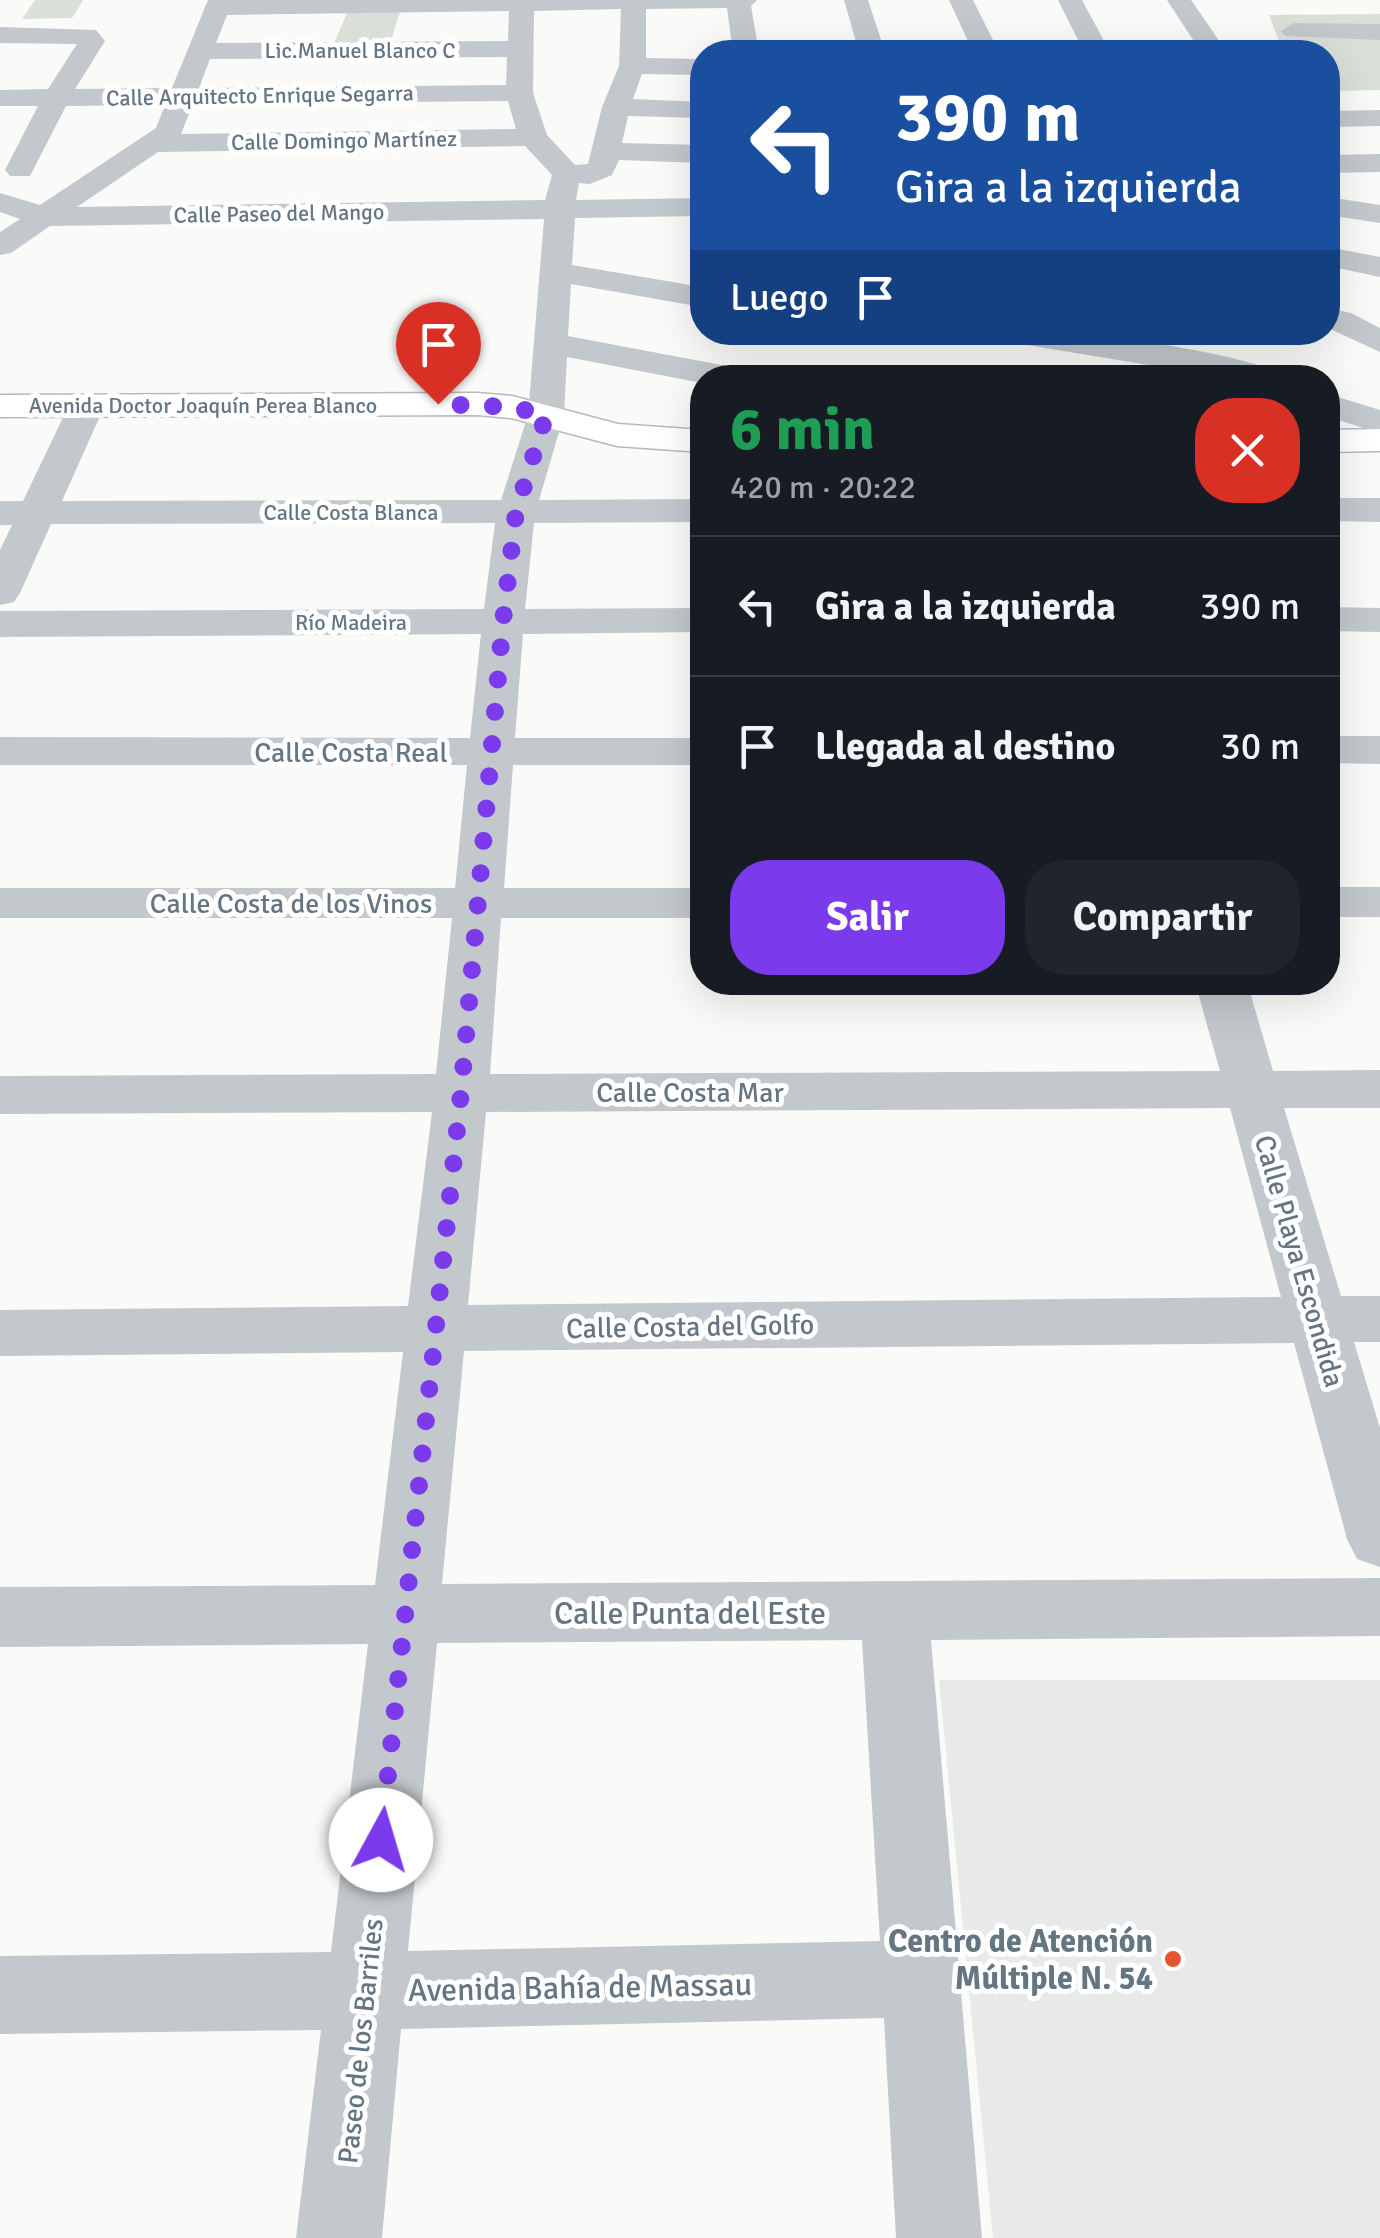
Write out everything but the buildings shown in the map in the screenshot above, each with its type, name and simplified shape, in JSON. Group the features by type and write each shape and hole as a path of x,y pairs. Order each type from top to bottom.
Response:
{"main road":[{"name":"Avenida Doctor Joaquín Perea Blanco","path":"0,406 477,404 546,415 617,435 690,440"},
{"path":"1340,441 1380,440"}],"street":[{"path":"0,246 156,143 175,121 219,4 332,8 742,0 745,40"},
{"path":"856,0 868,40"},
{"path":"961,0 980,40"},
{"path":"1070,0 1091,40"},
{"path":"1179,0 1206,40"},
{"path":"568,196 598,172 607,151 616,107 632,66 634,1"},
{"path":"521,2 519,93 533,137 568,196 605,216 690,232"},
{"path":"407,48 413,6"},
{"path":"320,50 332,8"},
{"path":"1294,15 1380,32"},
{"path":"0,35 84,46"},
{"path":"0,59 84,46"},
{"path":"10,170 84,46"},
{"name":"Lic.Manuel Blanco C","path":"200,52 522,49"},
{"path":"632,66 690,68"},
{"name":"Calle Arquitecto Enrique Segarra","path":"0,98 519,93"},
{"path":"616,107 690,110"},
{"path":"1340,119 1380,118"},
{"name":"Calle Domingo Martínez","path":"156,143 533,137"},
{"path":"607,151 690,154"},
{"path":"1340,164 1380,164"},
{"path":"10,170 113,170"},
{"name":"Calle Paseo del Mango","path":"0,201 77,196 568,196"},
{"path":"568,196 690,206"},
{"name":"Calle Paseo del Mango","path":"0,201 45,217 568,196"},
{"name":"Paseo de los Barriles","path":"339,2238 461,1093 503,621 516,512 546,415 556,272 568,196"},
{"path":"1340,201 1380,198"},
{"path":"1340,205 1380,214"},
{"path":"1340,259 1380,267"},
{"path":"556,272 690,295"},
{"path":"1340,324 1380,342"},
{"path":"550,343 690,370"},
{"path":"1090,345 1215,365"},
{"path":"0,593 18,513 87,405"},
{"path":"1340,409 1380,422"},
{"path":"1340,510 1380,510"},
{"name":"Calle Costa Blanca","path":"18,513 690,512"},
{"path":"1340,619 1380,620"},
{"name":"Río Madeira","path":"0,624 690,620"},
{"path":"1340,750 1380,750"},
{"name":"Calle Costa Real","path":"0,752 690,752"},
{"path":"1340,902 1380,902"},
{"name":"Calle Costa de los Vinos","path":"0,903 690,903"},
{"name":"Calle Playa Escondida","path":"1224,995 1380,1539"},
{"name":"Calle Costa Mar","path":"0,1095 1380,1089"},
{"name":"Calle Costa del Golfo","path":"0,1333 1380,1319"},
{"name":"Calle Punta del Este","path":"0,1617 1380,1606"},
{"path":"895,1612 938,2238"},
{"name":"Avenida Bahía de Massau","path":"0,1995 656,1987 920,1978"}],"shaded area":[{"path":"35,0 83,0 72,18 22,19"},
{"path":"400,12 389,47 333,46 347,13"},
{"path":"1380,14 1380,90 1340,91 1340,40 1278,40 1269,15"},
{"name":"Centro de Atención Múltiple N. 54","path":"939,1680 1380,1680 1380,2238 993,2238"}],"place":[{"name":"Centro de Atención Múltiple N. 54","path":"1173,1959"}],"route":[{"path":"381,1840 461,1093 503,621 516,512 546,415 512,407 438,404"}]}
